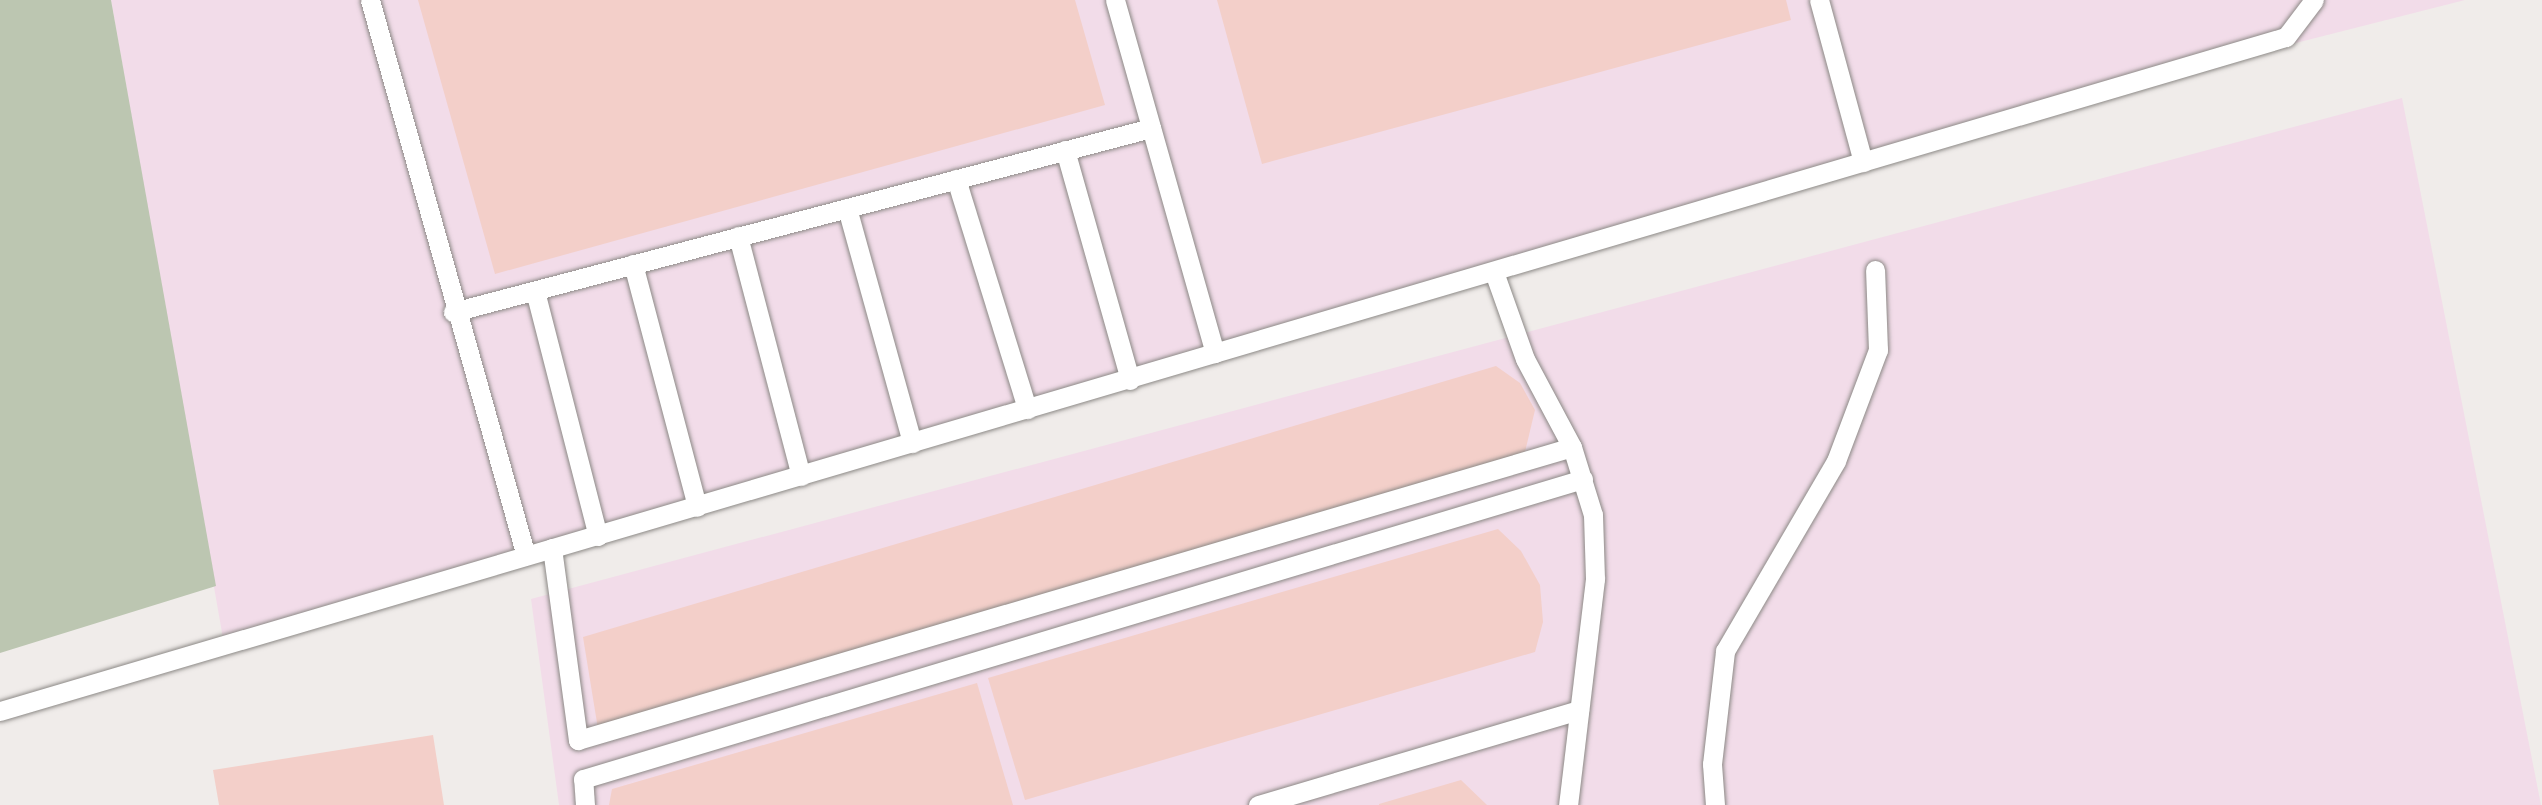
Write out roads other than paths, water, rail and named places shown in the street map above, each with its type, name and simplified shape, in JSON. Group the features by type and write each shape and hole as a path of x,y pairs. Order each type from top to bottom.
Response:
{"lane":[{"path":"370,0 453,312 526,556"},
{"path":"1115,0 1215,353"},
{"path":"1819,0 1863,162"},
{"path":"0,711 2286,37 2314,0"},
{"path":"453,312 1152,128"},
{"path":"1065,150 1130,380"},
{"path":"956,179 1027,410"},
{"path":"847,208 912,443"},
{"path":"738,236 801,476"},
{"path":"633,264 697,507"},
{"path":"1716,805 1712,764 1725,651 1836,461 1878,350 1875,270"},
{"path":"1494,272 1525,359 1573,447 1583,479 1596,546 1568,805"},
{"path":"535,290 598,536"},
{"path":"552,548 578,740 1573,447"},
{"path":"585,805 583,779 1583,479"},
{"path":"1258,805 1579,710"}]}
